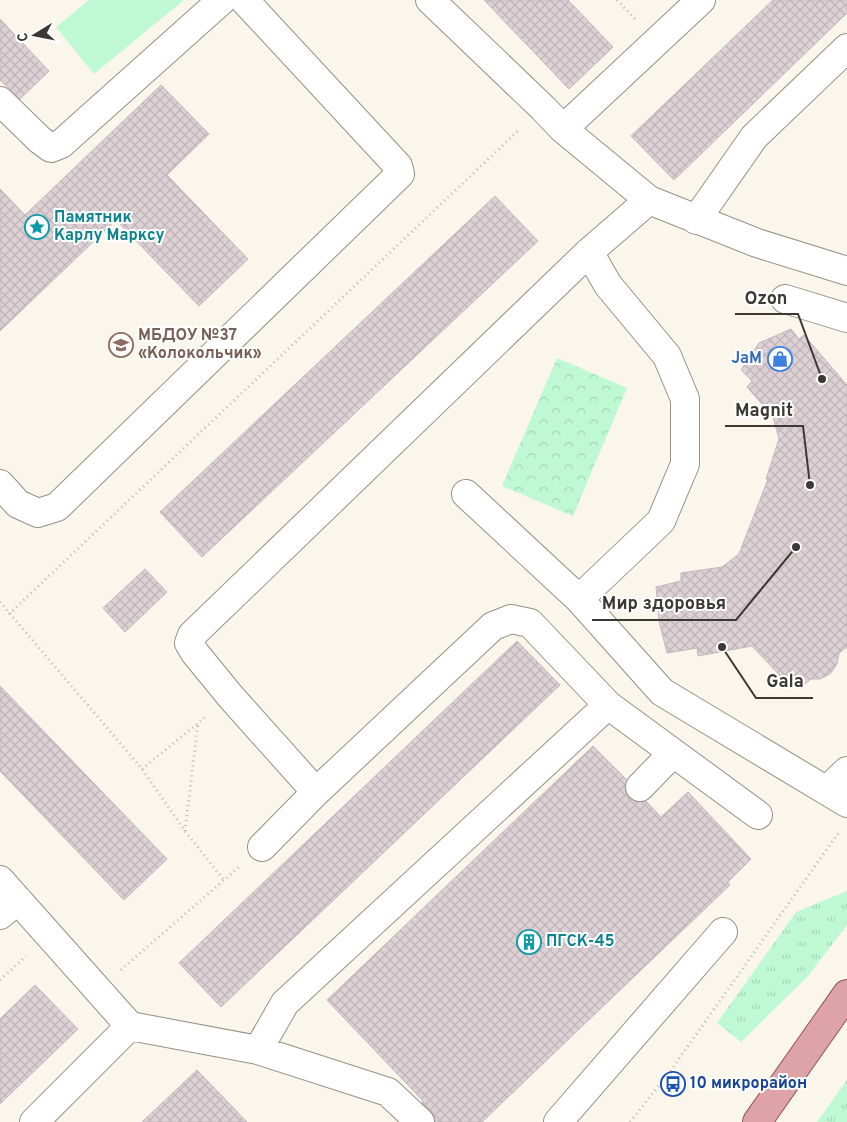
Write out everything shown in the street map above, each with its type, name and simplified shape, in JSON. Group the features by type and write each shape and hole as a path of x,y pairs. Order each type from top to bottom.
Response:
{"main road":[{"path":"757,1122 847,994"}],"street":[{"path":"0,101 40,140 51,148 61,144 222,0"},
{"path":"0,484 18,504 38,513 57,507 400,174 398,166 244,0"},
{"path":"430,0 563,129 649,200 757,243 847,271"},
{"path":"563,129 700,0"},
{"path":"696,220 754,137 847,48"},
{"path":"316,792 231,697 195,653 189,643 192,635 590,252 649,200"},
{"path":"580,599 661,521 684,464 685,399 667,356 608,285 590,252"},
{"path":"785,299 847,318"},
{"path":"466,494 580,599 662,692 837,796 847,772"},
{"path":"262,846 316,792 493,626 511,619 530,623 608,705 758,815"},
{"path":"258,1050 286,1003 608,705"},
{"path":"640,787 673,753"},
{"path":"6,898 98,990 130,1026 258,1050 388,1092 420,1122"},
{"path":"558,1122 723,932"},
{"path":"34,1122 130,1026"}],"path":[{"path":"10,614 542,108"},
{"path":"0,602 142,769 185,831 224,880"},
{"path":"142,769 198,723 185,831"},
{"path":"630,1122 669,1073 841,829"},
{"path":"98,990 262,846"}],"green space":[{"path":"89,0 184,0 94,74 56,27"},
{"path":"557,358 627,388 573,516 502,486"},
{"path":"847,891 847,925 808,976 741,1042 717,1023 796,912"},
{"path":"847,1080 847,1122 817,1122"}],"building":[{"path":"484,0 568,0 613,47 569,89"},
{"path":"773,0 847,0 847,13 674,180 631,136"},
{"path":"0,19 49,71 20,99 0,80"},
{"path":"161,85 209,134 167,175 248,259 199,306 116,220 0,331 0,189 25,215"},
{"path":"495,196 538,241 202,557 160,512"},
{"path":"791,329 799,339 804,335 847,385 847,647 839,653 837,664 830,674 820,679 811,679 802,686 792,676 785,681 752,646 698,656 697,648 667,653 659,621 656,587 681,581 681,573 722,567 739,554 768,479 766,479 779,439 773,417 747,387 752,381 741,370 759,343"},
{"path":"145,569 167,592 125,632 103,608"},
{"path":"517,641 560,685 221,1007 179,963"},
{"path":"0,686 167,859 124,900 0,771"},
{"name":"ПГСК-45","path":"593,746 627,780 625,791 630,798 637,802 646,801 661,817 688,792 751,859 728,882 730,885 482,1122 435,1122 435,1117 422,1103 423,1101 327,1000"},
{"path":"35,985 78,1029 0,1104 0,1019"},
{"path":"197,1070 247,1122 142,1122"}],"place":[{"name":"Памятник Карлу Марксу","path":"37,227"},
{"name":"МБДОУ №37 «Колокольчик»","path":"121,345"},
{"name":"JaM","path":"780,359"},
{"name":"Ozon","path":"822,379"},
{"name":"Magnit","path":"810,485"},
{"name":"Мир здоровья","path":"796,547"},
{"name":"Gala","path":"722,647"},
{"name":"ПГСК-45","path":"529,942"},
{"name":"10 микрорайон","path":"673,1084"}]}
